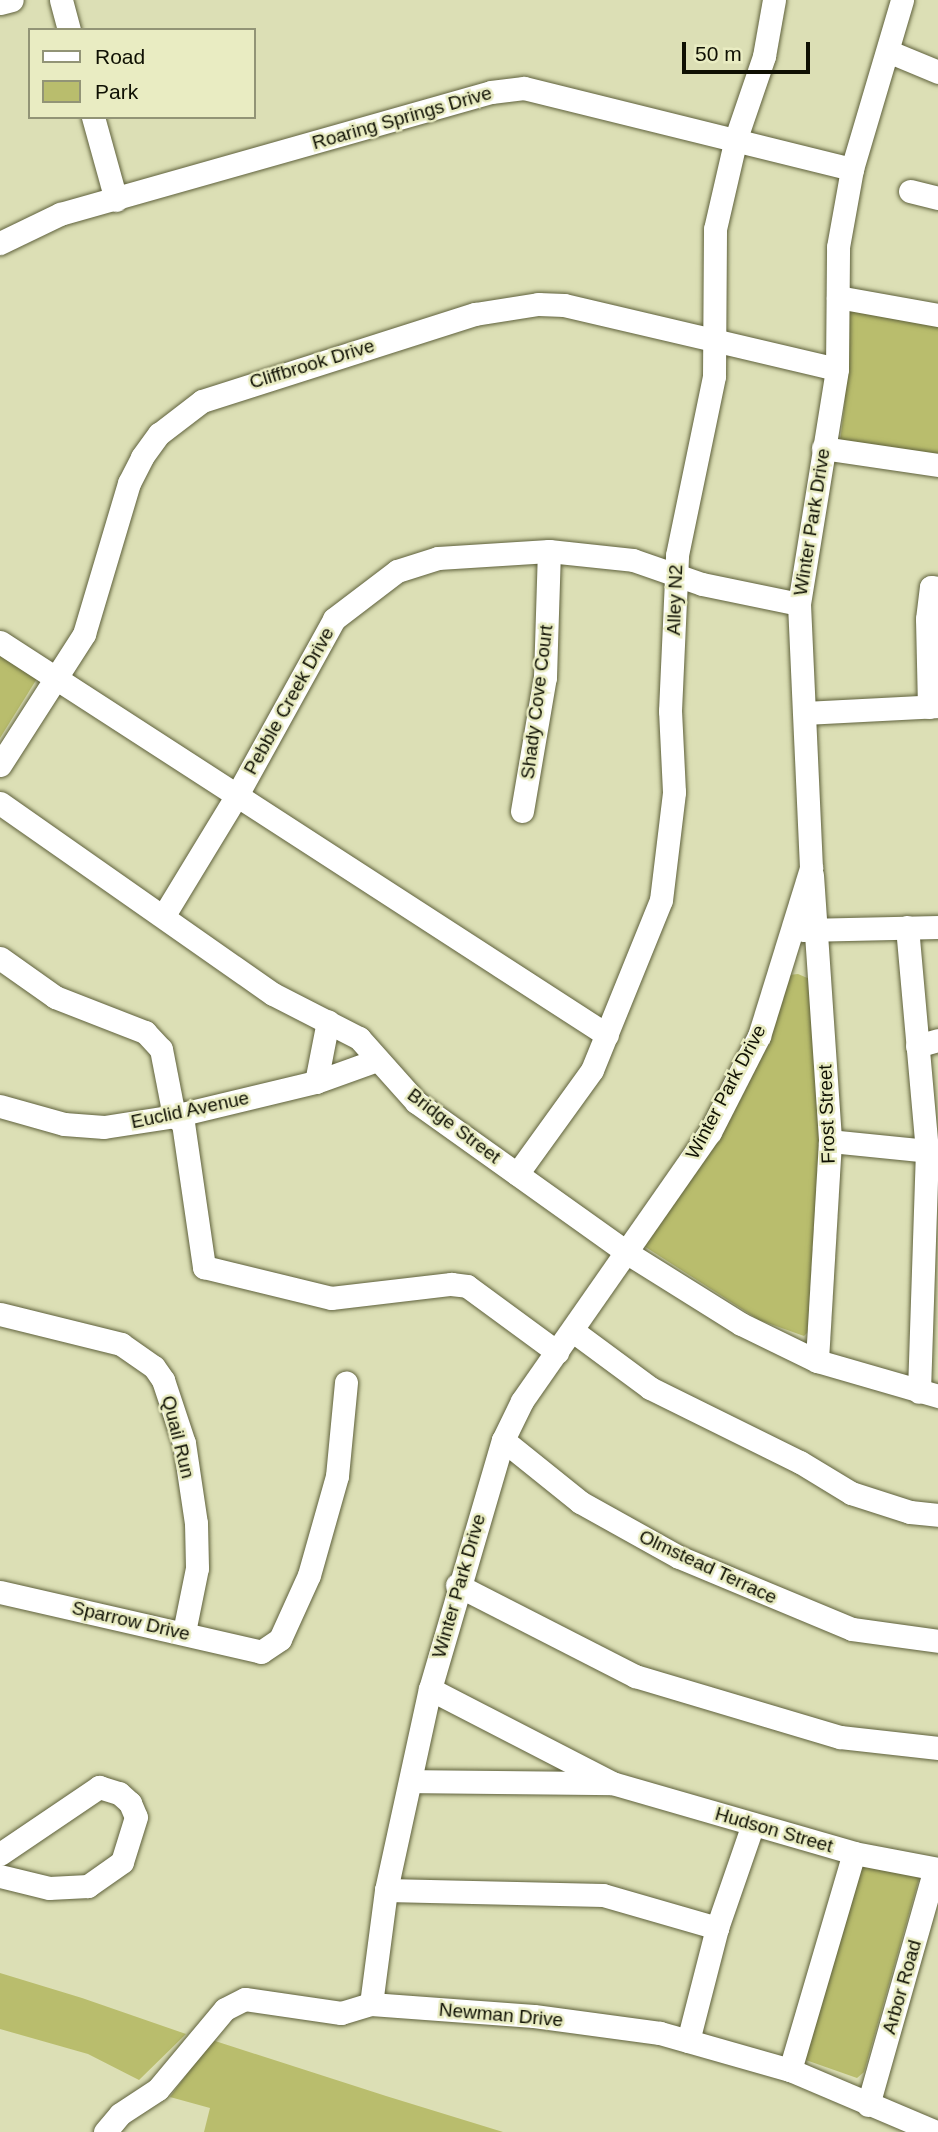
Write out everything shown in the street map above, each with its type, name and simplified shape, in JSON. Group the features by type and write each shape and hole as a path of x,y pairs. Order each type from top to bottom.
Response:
{"street":[{"path":"0,4 12,0"},
{"path":"61,0 68,28"},
{"name":"Alley N2","path":"517,1174 592,1070 661,900 669,858 677,575 688,495 714,376 715,229 736,138 764,56 774,0"},
{"name":"Winter Park Drive","path":"371,2004 386,1889 430,1689 457,1585 503,1440 522,1401 629,1254 710,1132 754,1046 775,989 811,867 799,604 837,369 838,247 852,169 890,52 902,0"},
{"path":"890,52 938,72"},
{"name":"Roaring Springs Drive","path":"0,243 60,214 491,92 524,88 736,138 852,169"},
{"path":"94,119 116,200"},
{"path":"909,191 938,198"},
{"path":"838,297 938,315"},
{"name":"Cliffbrook Drive","path":"0,765 84,634 129,483 142,457 159,434 202,401 234,387 514,305 565,305 714,343 837,369"},
{"path":"823,448 938,465"},
{"name":"Pebble Creek Drive","path":"164,915 237,795 319,642 344,607 397,571 438,558 549,551 633,560 702,584 799,604"},
{"name":"Shady Cove Court","path":"522,811 545,677 549,551"},
{"path":"806,713 934,706 927,619 931,587 938,587"},
{"path":"0,642 607,1035"},
{"name":"Bridge Street","path":"0,803 164,915 273,994 359,1038 416,1102 629,1254 741,1324 817,1361 929,1394"},
{"name":"Frost Street","path":"811,867 818,933 831,1141 817,1361"},
{"path":"907,927 928,1043 932,1151 929,1394"},
{"path":"791,928 818,933 938,927"},
{"path":"0,958 55,997 145,1032 162,1049 174,1116 183,1123 204,1267 331,1298 451,1284 467,1286 557,1352"},
{"path":"316,1082 328,1021"},
{"name":"Euclid Avenue","path":"0,1106 64,1124 104,1127 174,1116 316,1082 377,1060"},
{"path":"831,1141 932,1151"},
{"name":"Quail Run","path":"0,1314 121,1344 154,1367 163,1380 184,1443 196,1523 197,1568 184,1632"},
{"path":"573,1331 650,1388 800,1462 851,1493 910,1512 938,1515"},
{"name":"Sparrow Drive","path":"0,1592 184,1632 261,1652 280,1639 309,1575 337,1476 346,1382"},
{"name":"Olmstead Terrace","path":"503,1440 580,1502 679,1557 852,1629 938,1641"},
{"path":"457,1585 635,1676 839,1737 938,1748"},
{"name":"Hudson Street","path":"430,1689 612,1783 854,1853 936,1869"},
{"name":"Hudson Street","path":"411,1781 612,1783"},
{"path":"0,1854 99,1787 119,1793 131,1803 136,1817 122,1862 88,1886 48,1888 0,1876"},
{"path":"688,2041 717,1928 753,1824"},
{"path":"790,2070 854,1853"},
{"name":"Arbor Road","path":"869,2105 936,1869"},
{"path":"386,1889 603,1895 717,1928"},
{"name":"Newman Drive","path":"105,2132 120,2114 158,2089 225,2009 245,1998 341,2013 371,2004 534,2016 688,2041 790,2070 936,2132"}],"green space":[{"path":"843,309 938,323 938,459 840,443 845,400"},
{"path":"0,648 38,677 0,738"},
{"path":"798,974 812,980 821,1112 812,1328 804,1336 759,1320 644,1246 789,975"},
{"path":"856,1861 920,1875 864,2072 857,2078 800,2058"},
{"path":"0,1973 186,2034 139,2080 88,2054 0,2029"},
{"path":"212,2040 503,2132 204,2132 210,2108 170,2097"}]}
